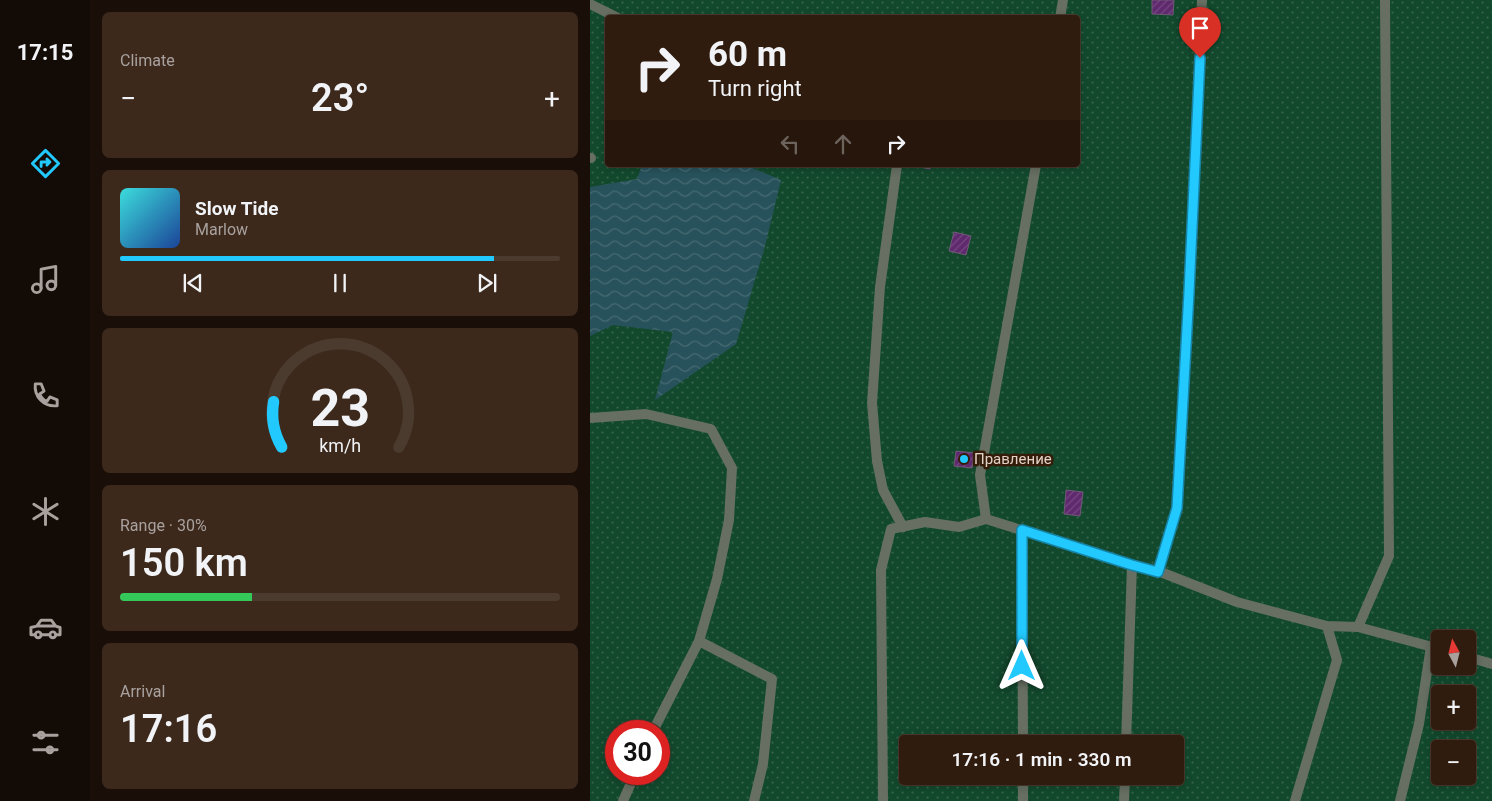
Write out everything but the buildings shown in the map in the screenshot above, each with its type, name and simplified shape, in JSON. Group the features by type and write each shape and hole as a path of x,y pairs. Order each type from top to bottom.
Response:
{"street":[{"path":"1060,15 1063,0"},
{"path":"1158,572 1177,508 1190,282 1202,0"},
{"path":"1358,627 1389,556 1385,0"},
{"path":"590,4 612,15"},
{"path":"897,167 880,287 872,403 877,461 883,490 903,527"},
{"path":"986,519 980,475 1036,167"},
{"path":"590,418 646,414 712,429 732,468 729,520 717,579 699,641 658,720"},
{"path":"883,801 881,570 891,529 925,522 959,527 986,519 1158,572 1237,602 1327,626 1358,627 1431,646"},
{"path":"1022,530 1022,735"},
{"path":"1126,735 1132,565"},
{"path":"1295,801 1337,660 1327,626"},
{"path":"699,641 772,679 764,764 754,801"},
{"path":"1476,659 1492,664"},
{"path":"1400,801 1431,670"},
{"path":"623,801 630,785"},
{"path":"1023,785 1023,801"},
{"path":"1124,801 1125,785"}],"green space":[{"path":"590,0 1492,0 1492,801 590,801"}],"water":[{"path":"641,167 751,167 781,180 765,246 736,344 655,400 673,332 613,325 590,336 590,187 637,179"}],"place":[{"name":"Правление","path":"964,459"}],"route":[{"path":"1022,666 1022,530 1158,572 1177,508 1200,58"}]}
